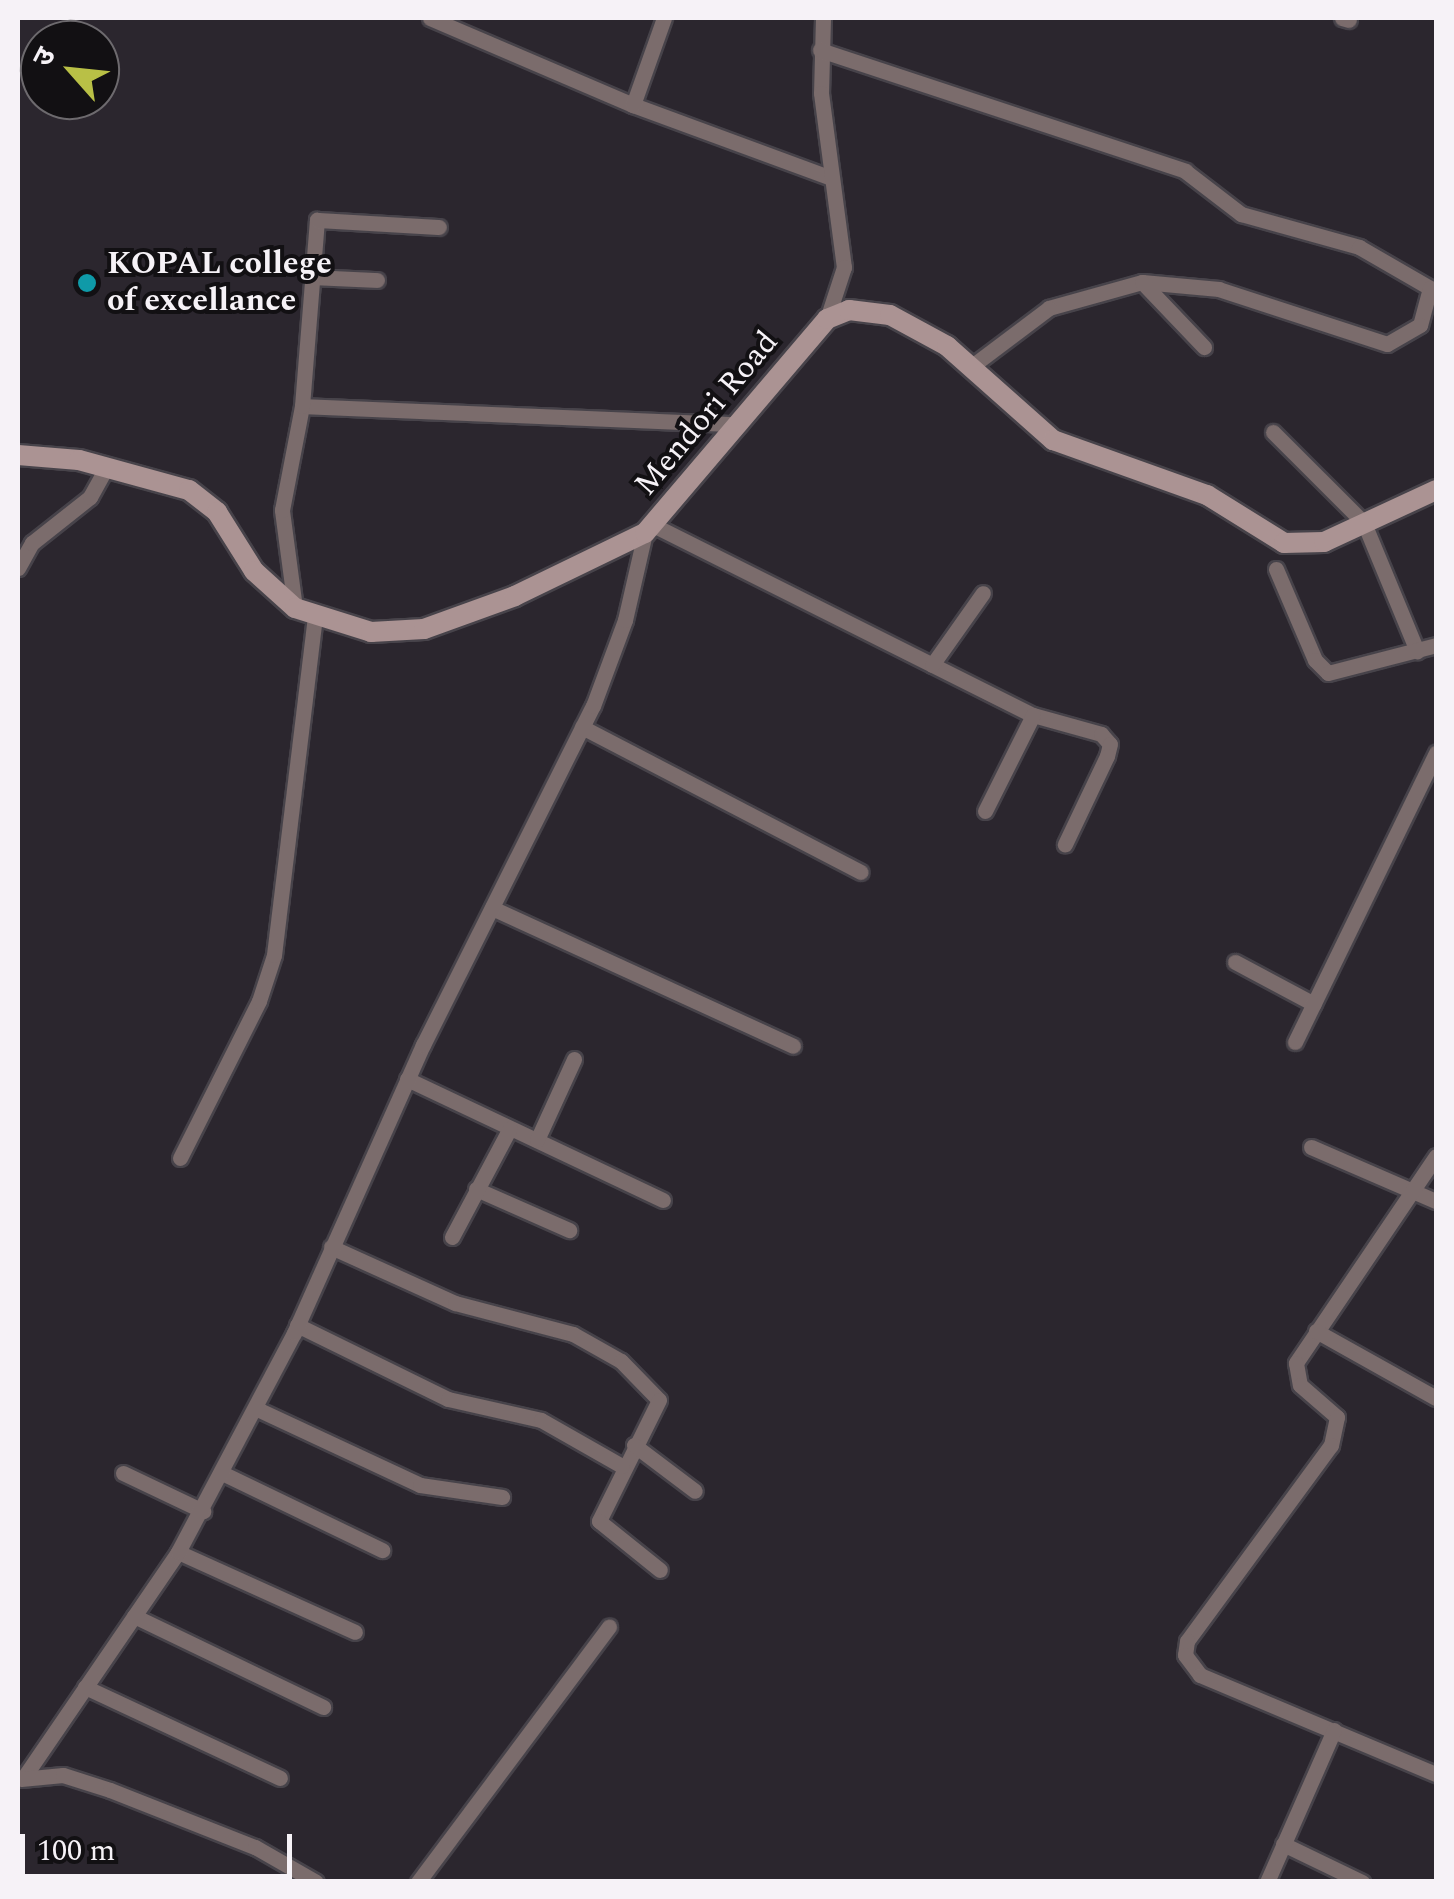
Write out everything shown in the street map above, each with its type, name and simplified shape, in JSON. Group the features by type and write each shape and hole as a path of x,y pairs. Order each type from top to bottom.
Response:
{"main road":[{"path":"827,319 849,310 890,315 972,366 1054,440 1207,496 1270,538 1296,546 1364,524 1436,489"},
{"name":"Mendori Road","path":"18,454 106,468 204,500 254,570 295,608 315,618 370,632 424,629 515,596 649,529 827,319"}],"street":[{"path":"430,18 633,105 832,178"},
{"path":"633,105 664,18"},
{"path":"823,18 820,50 844,267 827,319"},
{"path":"820,50 1185,171 1242,214 1360,247 1433,285 1420,325 1387,344 1358,340 1219,289 1142,282 1050,308 972,366"},
{"path":"295,608 282,510 302,406 321,216 438,227"},
{"path":"313,277 377,280"},
{"path":"1142,282 1204,347"},
{"path":"302,406 740,424"},
{"path":"1274,432 1364,524 1417,651"},
{"path":"18,568 32,543 90,497 106,468"},
{"path":"20,1779 178,1552 298,1325 407,1079 582,728 625,620 649,529 1032,715 1101,734 1110,744 1065,844"},
{"path":"1276,569 1315,660 1328,673 1436,645"},
{"path":"932,665 983,593"},
{"path":"180,1158 259,1001 274,955 315,618"},
{"path":"985,812 1032,715"},
{"path":"582,728 860,872"},
{"path":"1295,1042 1436,754"},
{"path":"492,908 793,1046"},
{"path":"1235,962 1314,1004"},
{"path":"537,1140 574,1059"},
{"path":"407,1079 664,1200"},
{"path":"452,1236 510,1128"},
{"path":"1311,1147 1436,1201"},
{"path":"1436,1156 1316,1332 1294,1374 1337,1417 1336,1431 1187,1641 1185,1655 1200,1675 1436,1774"},
{"path":"476,1189 569,1230"},
{"path":"332,1247 455,1303 603,1347 659,1400 622,1466 598,1521 660,1570"},
{"path":"298,1325 448,1399 541,1420 622,1466"},
{"path":"1316,1332 1436,1398"},
{"path":"255,1408 420,1485 502,1497"},
{"path":"634,1446 694,1491"},
{"path":"124,1472 203,1511"},
{"path":"222,1473 382,1550"},
{"path":"178,1552 355,1632"},
{"path":"134,1616 323,1707"},
{"path":"418,1882 610,1627"},
{"path":"86,1687 280,1778"},
{"path":"1267,1882 1334,1730"},
{"path":"20,1779 63,1775 110,1790 255,1847 316,1882"},
{"path":"1284,1844 1362,1882"}],"place":[{"name":"KOPAL college of excellance","path":"87,283"}]}
